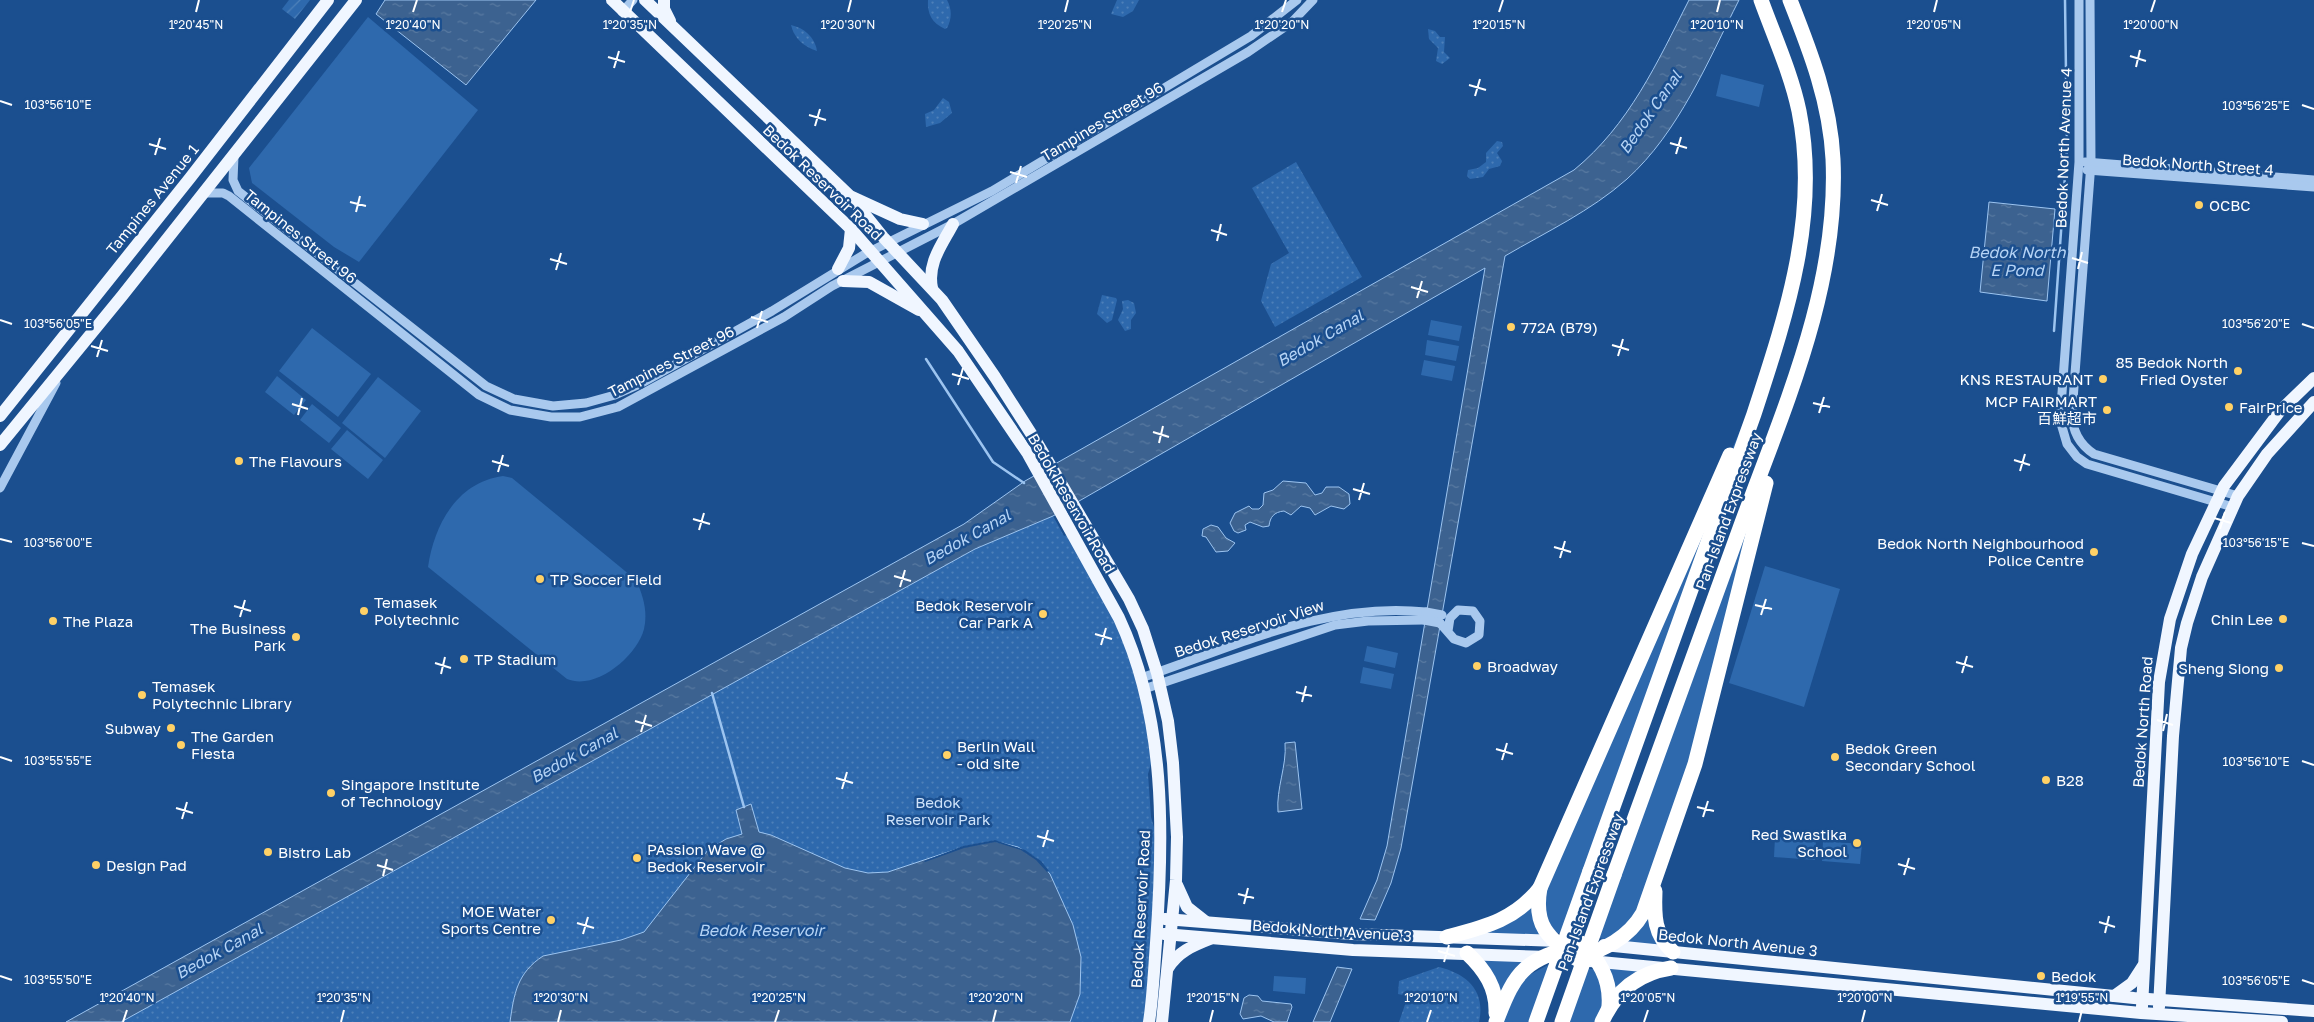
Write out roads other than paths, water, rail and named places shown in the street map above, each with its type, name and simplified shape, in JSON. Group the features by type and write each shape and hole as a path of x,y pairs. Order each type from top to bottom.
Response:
{"highway":[{"name":"Pan-Island Expressway","path":"1536,1022 1733,475 1775,349 1797,265 1805,213 1806,177 1803,134 1799,109 1761,0"},
{"name":"Pan-Island Expressway","path":"1562,1022 1766,459 1816,306 1827,252 1833,194 1833,161 1827,109 1815,64 1790,0"},
{"path":"1447,937 1509,917 1526,905 1540,888 1657,626 1775,349"},
{"path":"1540,888 1538,904 1540,921 1545,932 1577,960 1596,958 1637,923 1657,880 1706,726 1736,597 1767,480 1766,459"},
{"path":"1657,880 1655,904 1658,933 1663,942 1674,952"},
{"path":"1496,1022 1516,977 1529,964 1559,945 1581,943 1596,958 1608,985 1609,1006"},
{"path":"1467,953 1483,971 1493,988 1496,1000 1496,1022"},
{"path":"1602,1022 1609,1006 1620,992 1632,983 1652,973 1671,968"}],"main road":[{"name":"Tampines Avenue 1","path":"0,416 328,0"},
{"path":"0,445 190,210 234,151 356,0"},
{"name":"Bedok Reservoir Road","path":"612,0 622,12 851,229 958,351 1028,454 1119,618 1130,642 1143,684 1152,724 1160,798 1161,867 1149,1022"},
{"name":"Bedok Reservoir Road","path":"644,0 850,196 888,242 932,288 980,354 1039,446 1143,629 1158,679 1173,763 1177,837 1176,880 1162,1022"},
{"path":"664,0 664,9 674,30"},
{"path":"311,23 324,17 329,20 327,37"},
{"path":"850,196 900,219 923,224"},
{"path":"173,198 190,210"},
{"path":"932,288 929,275 931,266 953,224"},
{"path":"851,229 849,248 840,275 869,282 925,313"},
{"path":"66,334 86,327 93,330"},
{"name":"Bedok North Road","path":"2141,1018 2159,682 2170,620 2178,591 2192,554 2219,496 2280,411 2314,378"},
{"path":"2159,1018 2178,672 2181,648 2197,588 2236,501 2267,454 2314,402"},
{"path":"2178,591 2188,592 2197,588"},
{"path":"1176,880 1180,896 1187,907 1206,922"},
{"name":"Bedok North Avenue 3","path":"1158,919 1352,934 1447,937 1559,945"},
{"name":"Bedok North Avenue 3","path":"1156,933 1353,950 1544,956 1577,960"},
{"path":"1168,969 1174,958 1184,950 1214,937"},
{"name":"Bedok North Avenue 3","path":"1581,943 2114,996 2314,1011"},
{"path":"1596,958 1671,968 2112,1011 2141,1018 2282,1022"},
{"path":"2114,996 2132,983 2145,962"},
{"path":"2112,1011 2127,1022"}],"street":[{"path":"622,12 633,0"},
{"name":"Tampines Street 96","path":"202,194 223,193 229,196 479,396 510,410 551,417 580,416 618,406 784,317 871,251 992,191 1251,36 1297,0"},
{"name":"Tampines Street 96","path":"234,151 232,180 238,191 486,386 514,399 553,406 586,403 616,395 640,384 840,275 881,262 953,224 1248,52 1292,22 1313,0"},
{"name":"Bedok North Avenue 4","path":"2079,0 2079,165 2060,420 2065,440 2074,454 2091,465 2219,496"},
{"name":"Bedok North Avenue 4","path":"2090,0 2091,166 2072,413 2075,434 2083,445 2101,456 2236,501"},
{"name":"Bedok North Street 4","path":"2079,165 2314,187"},
{"name":"Bedok North Street 4","path":"2091,166 2314,180"},
{"path":"0,488 65,366"},
{"name":"Bedok Reservoir View","path":"1143,684 1335,625 1425,616 1441,619 1463,609 1475,613 1481,622 1479,634 1472,641 1466,643 1456,640 1441,619"},
{"path":"1448,631 1448,621 1456,612"}],"water":[{"path":"385,0 536,0 466,85 376,14"},
{"name":"Bedok Canal","path":"1689,0 1739,0 1691,95 1662,140 1627,179 1613,191 1568,220 1505,256 1401,848 1391,883 1375,920 1360,919 1377,880 1387,846 1485,268 1053,516 975,549 121,1022 66,1022 964,524 1025,481 1574,170 1611,133 1626,113 1653,70"},
{"name":"Bedok North E Pond","path":"1989,202 2055,209 2047,301 1980,292"},
{"path":"1283,481 1306,483 1315,495 1322,493 1326,487 1339,487 1349,494 1350,504 1344,509 1331,506 1315,515 1310,508 1301,506 1291,515 1284,511 1275,514 1270,520 1269,526 1263,527 1250,522 1245,525 1246,530 1238,533 1234,531 1230,523 1235,513 1249,506 1252,509 1259,509 1263,505 1264,493 1273,490"},
{"path":"1211,525 1218,527 1226,538 1235,543 1228,551 1216,552 1206,537 1202,536 1203,529"},
{"path":"1295,742 1302,809 1278,812 1285,743"},
{"name":"Bedok Reservoir","path":"751,804 759,832 771,835 845,868 868,873 888,872 963,847 994,841 1018,847 1037,859 1050,874 1073,925 1081,957 1080,994 1070,1022 510,1022 518,985 527,970 534,963 543,956 621,940 644,932 708,850 726,839 742,834 736,810"},
{"path":"1337,967 1352,969 1330,1022 1313,1022"},
{"path":"1249,995 1258,996 1262,1001 1291,1004 1292,1007 1287,1022 1274,1022 1261,1016 1243,1019 1240,1014 1244,998"}],"waterway":[{"path":"2054,331 2067,147 2065,0"},
{"path":"926,359 993,462 1024,483"},
{"path":"712,693 744,807"}],"place":[{"name":"OCBC","path":"2199,205"},
{"name":"772A (B79)","path":"1511,327"},
{"name":"85 Bedok North Fried Oyster","path":"2238,371"},
{"name":"KNS RESTAURANT","path":"2103,379"},
{"name":"FairPrice","path":"2229,407"},
{"name":"MCP FAIRMART 百鮮超市","path":"2107,410"},
{"name":"The Flavours","path":"239,461"},
{"name":"Bedok North Neighbourhood Police Centre","path":"2094,552"},
{"name":"TP Soccer Field","path":"540,579"},
{"name":"Temasek Polytechnic","path":"364,611"},
{"name":"Bedok Reservoir Car Park A","path":"1043,614"},
{"name":"Chin Lee","path":"2283,619"},
{"name":"The Plaza","path":"53,621"},
{"name":"The Business Park","path":"296,637"},
{"name":"TP Stadium","path":"464,659"},
{"name":"Broadway","path":"1477,666"},
{"name":"Sheng Siong","path":"2279,668"},
{"name":"Temasek Polytechnic Library","path":"142,695"},
{"name":"Subway","path":"171,728"},
{"name":"The Garden Fiesta","path":"181,745"},
{"name":"Berlin Wall - old site","path":"947,755"},
{"name":"Bedok Green Secondary School","path":"1835,757"},
{"name":"B28","path":"2046,780"},
{"name":"Singapore Institute of Technology","path":"331,793"},
{"name":"Red Swastika School","path":"1857,843"},
{"name":"Bistro Lab","path":"268,852"},
{"name":"PAssion Wave @ Bedok Reservoir","path":"637,858"},
{"name":"Design Pad","path":"96,865"},
{"name":"MOE Water Sports Centre","path":"551,920"},
{"name":"Bedok","path":"2041,976"}],"park label":[{"name":"Bedok Reservoir Park","path":"938,810"}]}
